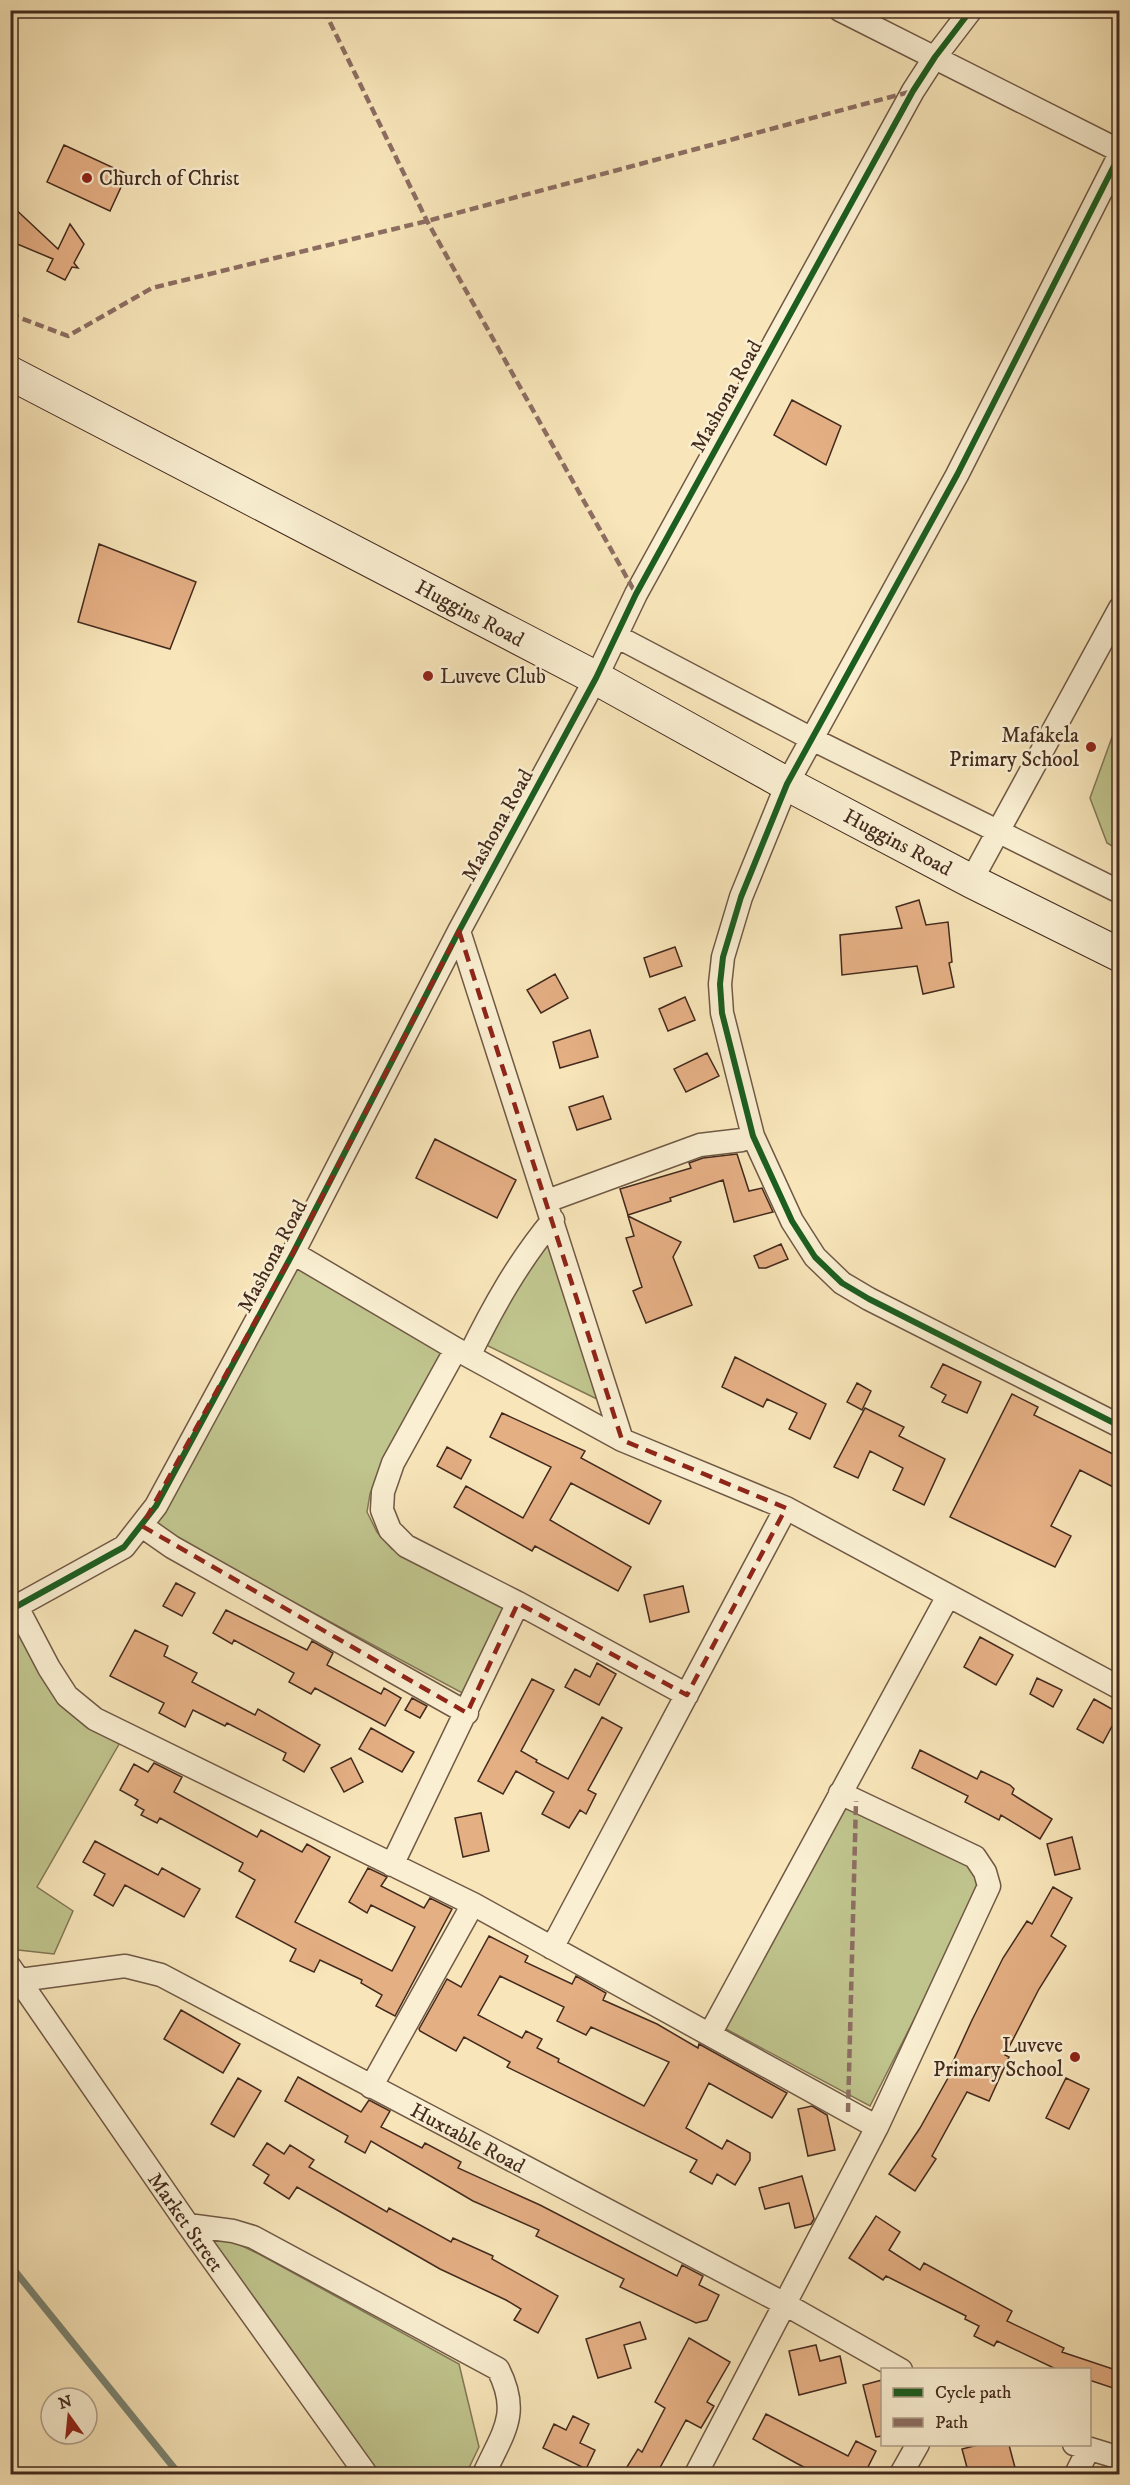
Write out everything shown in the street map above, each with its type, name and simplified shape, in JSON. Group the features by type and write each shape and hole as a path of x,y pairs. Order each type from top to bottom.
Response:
{"street":[{"path":"840,10 1119,153 957,475 787,784 741,897 723,957 720,984 722,1013 753,1136 792,1221 815,1257 842,1283 869,1299 1119,1426"},
{"name":"Mashona Road","path":"14,1608 124,1547 156,1506 293,1253 459,931 596,678 670,531 908,101 935,57 970,10"},
{"name":"Huggins Road","path":"10,373 596,678 787,784 971,881 1119,955"},
{"path":"971,881 1119,608"},
{"path":"616,636 812,739 999,830 1119,892"},
{"path":"459,931 622,1440"},
{"path":"687,1695 518,1603 406,1546 390,1530 382,1510 382,1492 393,1463 530,1248 550,1210 700,1145 742,1140 753,1136"},
{"path":"293,1253 462,1353 622,1440 786,1508 1119,1688"},
{"path":"552,1948 786,1508"},
{"path":"142,1526 172,1547 467,1713"},
{"path":"710,2034 948,1596"},
{"path":"392,1865 518,1603"},
{"path":"14,1608 67,1696 95,1719 473,1904 877,2127"},
{"path":"696,2475 783,2303 877,2127 989,1886 985,1872 975,1857 840,1793"},
{"path":"371,2087 473,1904"},
{"name":"Huxtable Road","path":"15,1973 125,1966 161,1974 783,2303 897,2368"},
{"name":"Market Street","path":"15,1973 188,2225 366,2475"},
{"path":"188,2225 233,2231 253,2237 498,2369 507,2386 511,2414 484,2475"},
{"path":"901,2475 917,2446"},
{"path":"1076,2475 1081,2447 1119,2458"}],"highlighted area":[{"path":"459,931 622,1440 786,1508 687,1695 518,1603 467,1713 142,1526 293,1253"}],"green space":[{"path":"1119,718 1120,850 1107,843 1090,798"},
{"path":"549,1234 599,1400 484,1344"},
{"path":"296,1264 444,1351 384,1459 370,1494 367,1512 377,1532 392,1549 509,1606 466,1695 178,1540 157,1522"},
{"path":"14,1620 40,1670 122,1739 37,1887 73,1911 54,1954 18,1950 11,1945 10,1622"},
{"path":"843,1807 971,1862 980,1890 870,2106 726,2029"},
{"path":"208,2237 234,2242 259,2254 459,2364 479,2447 466,2474 380,2474"}],"building":[{"name":"Church of Christ","path":"64,145 127,174 110,211 47,182"},
{"path":"10,204 58,249 70,224 84,244 74,263 78,268 72,267 65,280 47,271 53,259 10,241"},
{"path":"792,400 841,426 826,465 774,435"},
{"path":"99,544 196,582 170,649 78,622"},
{"path":"919,900 926,925 948,922 952,962 949,963 954,987 923,994 917,966 842,975 840,935 902,928 896,907"},
{"path":"675,947 682,966 650,977 644,958"},
{"path":"555,974 568,998 541,1013 527,990"},
{"path":"685,997 695,1020 668,1031 659,1009"},
{"path":"590,1030 598,1057 560,1068 553,1042"},
{"path":"707,1053 719,1076 686,1092 674,1069"},
{"path":"603,1096 611,1119 577,1130 569,1107"},
{"path":"435,1139 516,1180 497,1218 416,1178"},
{"path":"737,1154 749,1191 762,1188 773,1212 734,1222 723,1180 628,1215 620,1189 691,1168 689,1163 703,1158"},
{"path":"628,1216 681,1242 673,1257 692,1305 646,1323 633,1291 642,1287 626,1238 634,1236"},
{"path":"781,1244 788,1259 766,1268 759,1268 754,1256"},
{"path":"735,1357 826,1404 810,1439 789,1429 797,1413 767,1399 763,1407 722,1387"},
{"path":"943,1364 981,1382 967,1413 942,1402 946,1395 931,1387"},
{"path":"857,1383 871,1391 862,1410 847,1402"},
{"path":"1012,1394 1038,1407 1034,1415 1119,1457 1119,1490 1080,1470 1051,1526 1071,1536 1055,1567 950,1517"},
{"path":"865,1408 904,1427 899,1436 945,1459 924,1505 893,1490 903,1468 870,1451 858,1478 834,1467"},
{"path":"502,1413 585,1451 581,1458 661,1501 649,1524 571,1483 550,1520 631,1567 618,1591 535,1546 532,1551 454,1507 466,1486 523,1518 551,1467 490,1437"},
{"path":"447,1447 471,1460 461,1479 437,1466"},
{"path":"176,1583 195,1593 182,1616 163,1606"},
{"path":"683,1586 689,1612 650,1622 644,1595"},
{"path":"226,1610 307,1650 312,1641 333,1653 327,1665 381,1694 384,1688 401,1698 385,1726 315,1688 311,1694 289,1682 294,1673 234,1640 232,1644 213,1633"},
{"path":"135,1630 168,1646 164,1656 197,1673 192,1682 255,1715 258,1709 320,1745 304,1772 283,1760 286,1753 227,1723 225,1726 193,1710 185,1727 159,1713 164,1703 110,1676"},
{"path":"980,1637 1013,1655 996,1685 964,1667"},
{"path":"597,1663 616,1674 599,1705 565,1687 575,1669 590,1677"},
{"path":"1037,1678 1062,1690 1053,1707 1030,1694"},
{"path":"532,1679 554,1690 521,1751 537,1760 536,1762 568,1779 602,1717 622,1728 588,1790 596,1794 586,1814 580,1810 569,1828 542,1814 554,1792 516,1771 503,1794 478,1781"},
{"path":"412,1698 427,1706 420,1718 405,1710"},
{"path":"1094,1699 1119,1713 1103,1743 1077,1729"},
{"path":"371,1728 414,1752 402,1772 359,1749"},
{"path":"920,1750 977,1779 981,1771 1010,1785 1014,1789 1012,1794 1052,1819 1040,1839 1001,1815 999,1820 965,1802 968,1796 912,1768"},
{"path":"351,1758 363,1782 344,1792 331,1768"},
{"path":"154,1763 182,1777 174,1792 257,1837 261,1830 302,1852 307,1844 330,1857 295,1922 392,1971 415,1927 371,1905 367,1913 349,1902 368,1868 387,1877 381,1886 424,1908 430,1898 452,1909 395,2016 376,2006 382,1995 361,1983 362,1980 320,1960 314,1972 290,1961 296,1949 236,1917 255,1880 239,1871 243,1863 160,1818 157,1823 141,1815 144,1810 135,1805 138,1800 120,1790 134,1764 148,1772"},
{"path":"481,1813 489,1851 463,1857 455,1818"},
{"path":"1072,1837 1080,1869 1055,1875 1047,1844"},
{"path":"95,1841 158,1875 162,1868 200,1889 184,1917 125,1885 113,1906 94,1895 105,1874 83,1862"},
{"path":"1053,1887 1072,1898 1051,1936 1066,1946 1039,1989 1005,2055 1009,2057 989,2101 967,2092 932,2156 936,2159 915,2191 889,2174 920,2128 953,2069 950,2068 1003,1958 1027,1921 1032,1924"},
{"path":"489,1936 528,1956 525,1962 572,1984 576,1976 606,1993 603,2000 657,2024 698,2048 699,2044 787,2093 772,2118 709,2083 686,2128 722,2149 727,2140 750,2153 750,2160 735,2185 717,2174 712,2184 690,2172 697,2160 507,2067 510,2062 464,2037 456,2051 420,2031 419,2029 447,1979 461,1987","holes":["500,1976 564,2007 557,2021 586,2035 591,2027 669,2062 644,2106 558,2062 559,2059 537,2048 542,2039 526,2031 522,2038 478,2015"]},
{"path":"181,2010 240,2044 223,2073 164,2039"},
{"path":"298,2077 361,2112 369,2100 390,2111 381,2127 422,2148 425,2143 461,2162 458,2168 540,2205 677,2276 682,2265 703,2276 699,2285 719,2295 707,2320 696,2323 620,2287 624,2279 536,2236 539,2230 473,2201 371,2141 365,2153 345,2142 348,2136 285,2101"},
{"path":"238,2078 261,2091 234,2137 211,2124"},
{"path":"1066,2078 1089,2089 1069,2129 1046,2118"},
{"path":"812,2106 827,2115 835,2150 808,2156 798,2109"},
{"path":"267,2143 284,2154 290,2145 314,2160 309,2167 387,2212 389,2208 451,2242 453,2238 493,2256 492,2259 558,2296 538,2333 514,2320 521,2309 506,2300 440,2269 297,2187 289,2199 264,2183 269,2175 253,2165"},
{"path":"802,2176 814,2219 811,2224 795,2228 789,2203 765,2209 759,2188"},
{"path":"876,2216 900,2232 889,2250 920,2270 924,2263 1012,2311 1007,2321 1064,2348 1062,2352 1119,2371 1119,2390 1091,2381 1091,2368 1054,2368 997,2341 994,2346 974,2336 979,2326 965,2319 966,2316 886,2276 883,2280 849,2258"},
{"path":"640,2322 646,2339 624,2345 631,2368 598,2378 586,2339"},
{"path":"689,2338 730,2362 707,2402 714,2406 701,2428 686,2420 656,2475 622,2475 638,2449 642,2452 665,2408 655,2402"},
{"path":"816,2345 820,2361 840,2356 846,2383 799,2395 789,2351"},
{"path":"881,2380 881,2436 876,2437 863,2385"},
{"path":"766,2414 848,2456 856,2441 876,2451 868,2467 883,2475 819,2475 753,2439"},
{"path":"573,2416 589,2424 580,2443 595,2450 586,2469 543,2448 554,2424 566,2430"},
{"path":"974,2446 1009,2446 1017,2475 969,2475 962,2449"}],"waterway":[{"path":"10,2265 179,2474"}],"marked path":[{"path":"324,10 427,221 636,594"},
{"path":"10,314 68,336 152,288 427,221 913,91"},
{"path":"848,2112 856,1801"}],"cycle path":[{"path":"10,1610 124,1547 156,1506 293,1253 459,931 596,678 636,594 913,91 935,57 971,10"},
{"path":"1120,154 957,475 787,784 741,897 723,957 720,984 722,1013 753,1136 792,1221 815,1257 842,1283 869,1299 1120,1426"}],"place":[{"name":"Church of Christ","path":"87,178"},
{"name":"Luveve Club","path":"428,676"},
{"name":"Mafakela Primary School","path":"1091,747"},
{"name":"Luveve Primary School","path":"1075,2057"}]}
